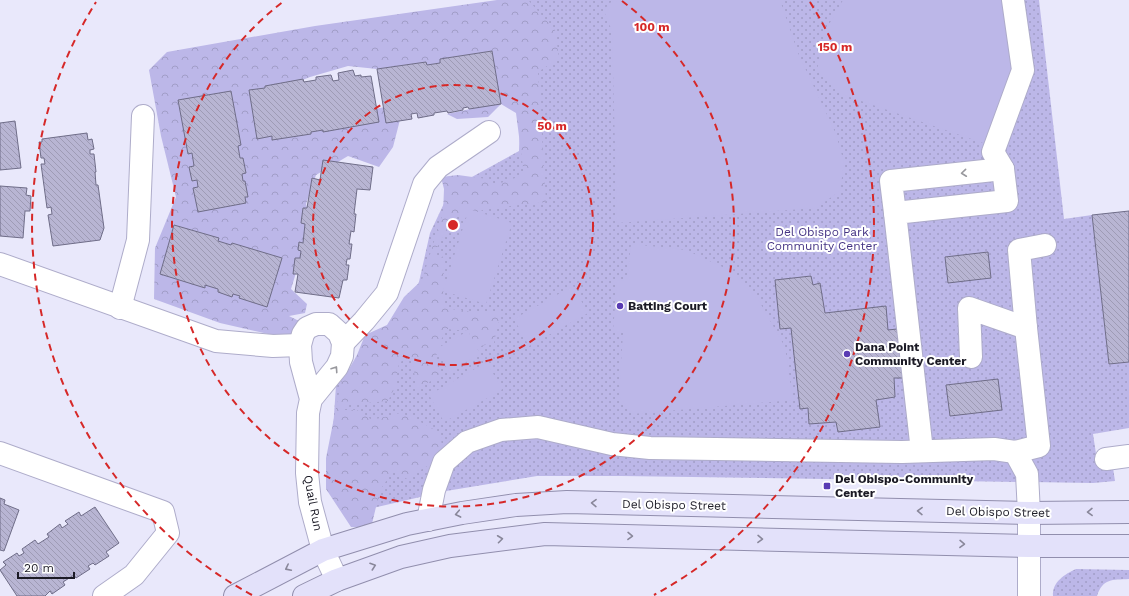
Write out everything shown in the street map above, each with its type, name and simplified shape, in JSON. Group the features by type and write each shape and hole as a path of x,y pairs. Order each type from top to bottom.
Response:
{"main road":[{"name":"Del Obispo Street","path":"236,596 323,550 408,524 462,513 516,505 567,502 1029,513 1129,512"},
{"path":"304,596 337,580 400,557 450,546 545,534 1030,546 1129,546"}],"street":[{"path":"895,213 1007,201 1003,169 993,152 1023,70 1013,0"},
{"path":"120,308 138,240 143,116"},
{"path":"343,343 364,321 387,293 424,184 438,167 490,132"},
{"path":"922,451 891,181 1003,169"},
{"path":"428,520 434,490 444,462 467,442 501,430 538,427 612,444 650,448 922,451 994,449 1015,452 1039,446 1019,250 1045,245"},
{"path":"0,264 216,341 273,346 300,345 303,334 307,328 316,324 329,324 339,333 343,343 342,356 337,367 310,399"},
{"path":"971,357 969,308 1026,328"},
{"name":"Quail Run","path":"300,345 301,362 310,399 308,413 307,473 310,502 323,550 337,580"},
{"path":"1015,452 1027,474 1030,546 1029,596"},
{"path":"0,453 163,512 168,533 134,575 104,596"},
{"path":"1106,459 1129,456"}],"green space":[{"path":"497,0 528,0 555,30 559,58 538,72 546,202 485,209 465,218 454,215 433,255 444,257 443,308 481,313 503,313 498,324 494,343 481,346 480,354 468,331 447,329 436,349 439,377 417,388 411,355 399,363 395,387 388,401 355,404 348,401 342,410 357,410 372,420 400,413 411,417 441,433 442,458 422,469 409,480 393,471 380,490 371,528 351,527 326,489 326,458 341,383 357,355 365,335 387,325 404,297 422,280 443,213 444,189 441,177 458,175 487,179 492,186 524,175 516,113 501,104 488,117 457,119 447,114 498,103 499,95 492,51 440,59 440,63 427,65 426,62 377,69 348,66 310,77 260,97 356,113 399,104 402,112 393,147 379,167 348,156 316,175 306,204 311,224 291,289 307,304 305,313 289,316 303,323 300,332 286,338 220,323 154,299 155,248 176,197 161,136 149,70 167,52 315,26"},
{"name":"Del Obispo Park Community Center","path":"524,0 1039,0 1064,219 1092,215 1109,364 1129,362 1129,428 1093,434 1098,467 1113,468 1115,481 1093,483 537,476 446,491 360,511 333,430 336,385 405,315 419,282 430,233 447,197 461,183 519,151"},
{"path":"620,0 780,0 798,53 836,134 844,163 840,191 816,208 617,223 612,31 604,11 609,3"},
{"path":"843,0 1007,0 1016,68 986,144 841,94 817,71 824,33"},
{"path":"469,209 512,223 486,304 443,291"},
{"path":"631,244 686,250 731,271 759,301 785,347 793,400 632,414 619,396 623,333 613,332 617,280 627,281"},
{"path":"573,286 588,313 529,346 514,319"},
{"path":"468,331 480,354 449,372 436,349"},
{"path":"487,362 502,390 444,422 429,395"},
{"path":"1076,569 1129,570 1129,579 1113,580 1105,583 1099,590 1097,596 1053,596 1053,591 1060,579"}],"building":[{"path":"492,51 501,104 469,109 468,107 463,108 463,110 448,113 447,111 434,113 434,115 418,118 417,113 411,114 412,119 386,123 377,69 426,62 427,65 440,63 440,59"},
{"path":"353,70 355,76 371,76 379,122 323,132 323,130 311,132 311,134 272,140 272,136 257,139 249,90 265,88 265,86 303,79 304,82 316,80 316,77 331,75 333,81 339,80 338,73"},
{"path":"231,91 241,145 238,146 240,158 243,158 246,173 242,174 243,181 245,181 248,197 245,197 246,203 198,212 193,188 198,187 197,180 192,181 189,167 194,166 192,153 188,154 178,100"},
{"path":"15,121 21,168 0,170 0,123"},
{"path":"87,133 88,140 92,139 94,149 90,150 90,154 94,154 96,185 98,185 104,228 100,240 53,246 48,215 52,214 51,207 47,208 41,164 45,164 44,158 41,158 39,142 42,142 42,139"},
{"path":"323,160 373,167 370,190 357,189 354,214 356,214 354,232 351,231 349,244 352,244 350,259 347,259 346,265 349,265 347,280 343,280 339,298 295,292 298,274 293,274 295,258 300,258 301,251 298,250 299,242 303,243 305,224 301,223 303,208 307,208 312,178 320,180"},
{"path":"0,186 27,188 26,195 31,196 30,211 25,211 23,238 0,236"},
{"path":"1129,211 1129,362 1109,364 1092,215"},
{"path":"174,225 219,238 218,241 231,245 232,243 282,258 267,307 239,298 240,296 233,294 232,297 218,292 218,289 205,285 205,288 160,274"},
{"path":"988,252 991,278 948,283 945,257"},
{"name":"Dana Point Community Center","path":"811,276 813,285 820,283 825,313 886,306 888,330 897,329 903,378 894,378 895,397 876,400 880,427 838,432 836,422 809,424 808,408 800,409 791,328 780,329 775,280"},
{"path":"998,379 1002,410 950,416 946,385"},
{"path":"0,498 5,500 4,504 19,510 4,551 0,550"},
{"path":"95,507 119,543 106,552 109,556 95,565 93,563 88,566 90,569 76,578 74,575 63,582 65,585 52,594 50,591 45,596 17,596 0,570 6,565 3,562 17,553 19,556 24,553 22,549 35,540 38,544 49,537 47,534 60,524 62,528 68,524 65,521 79,512 81,516"}],"place":[{"name":"Batting Court","path":"620,306"},
{"name":"Dana Point Community Center","path":"847,354"},
{"name":"Del Obispo-Community Center","path":"827,486"}]}
